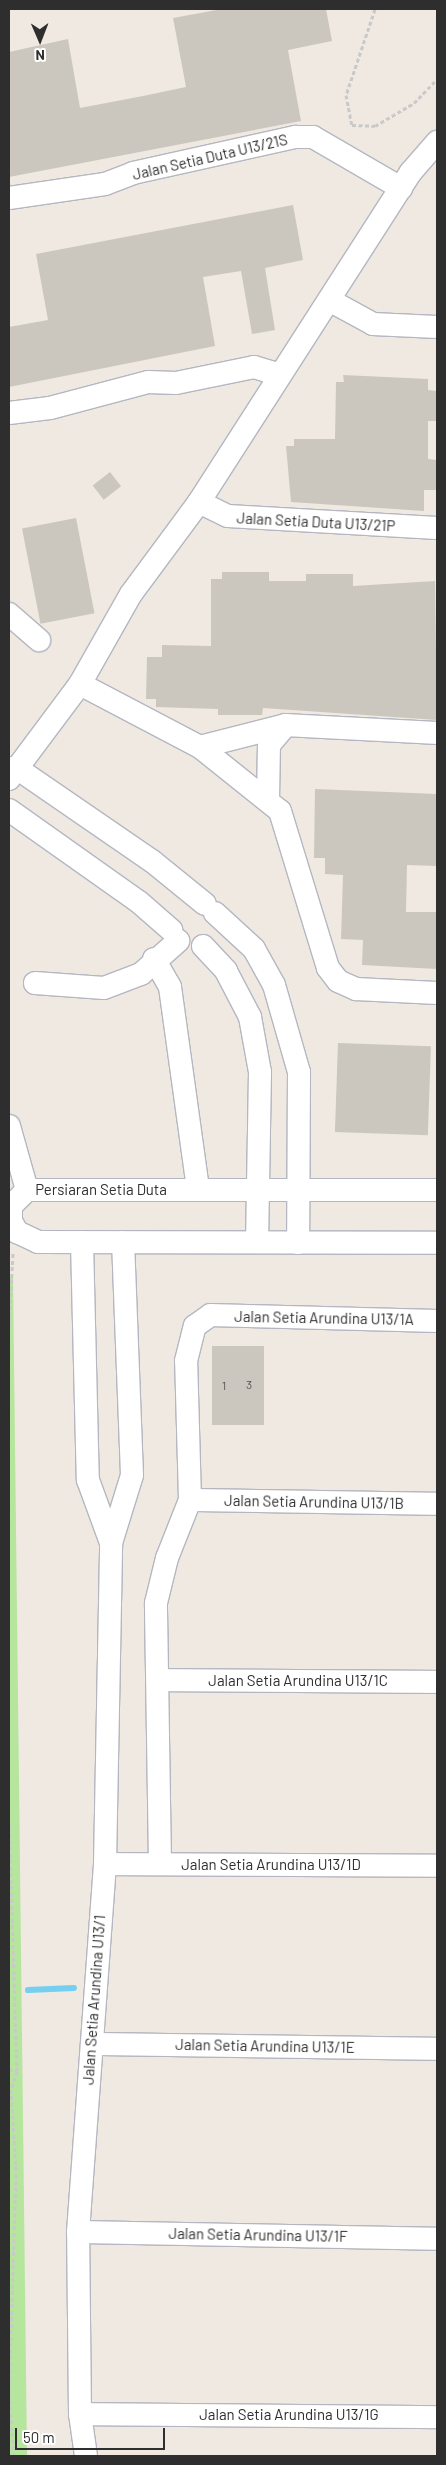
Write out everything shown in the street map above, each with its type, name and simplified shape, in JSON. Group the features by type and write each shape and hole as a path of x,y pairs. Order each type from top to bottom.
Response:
{"street":[{"name":"Jalan Setia Duta U13/21S","path":"9,198 105,184 133,172 296,137 313,137 401,188"},
{"path":"298,1242 298,1072 274,985 254,949 210,909 152,861 12,772 80,684 131,594 199,502 401,188 437,142"},
{"path":"329,300 374,324 437,327"},
{"path":"9,413 50,408 148,382 176,383 254,367 280,375"},
{"name":"Jalan Setia Duta U13/21P","path":"199,502 228,516 437,528"},
{"path":"9,614 39,640"},
{"path":"80,684 200,747 280,811 328,968 338,981 356,989 437,993"},
{"path":"200,747 286,725 437,733"},
{"path":"268,800 269,745 286,725"},
{"path":"9,810 139,902 175,936 189,947 203,946 213,938 218,926 210,909 192,901 180,906 172,917 175,936"},
{"path":"35,983 104,988 141,974 175,936"},
{"path":"203,946 226,971 250,1017 260,1072 257,1242"},
{"path":"154,959 170,987 198,1189"},
{"path":"9,1126 27,1190"},
{"name":"Persiaran Setia Duta","path":"437,1190 27,1190 11,1206 11,1221 17,1232 38,1242 437,1243"},
{"path":"82,1242 88,1480 111,1544"},
{"path":"111,1544 132,1475 123,1242"},
{"name":"Jalan Setia Arundina U13/1A","path":"190,1500 188,1342 195,1326 211,1315 437,1321"},
{"path":"160,1864 156,1604 166,1558 190,1500"},
{"name":"Jalan Setia Arundina U13/1B","path":"190,1500 437,1504"},
{"name":"Jalan Setia Arundina U13/1","path":"86,2456 80,2414 78,2232 105,1864 111,1544"},
{"name":"Jalan Setia Arundina U13/1C","path":"158,1680 437,1682"},
{"name":"Jalan Setia Arundina U13/1D","path":"105,1864 437,1866"},
{"name":"Jalan Setia Arundina U13/1E","path":"92,2044 437,2048"},
{"name":"Jalan Setia Arundina U13/1F","path":"78,2232 437,2239"},
{"name":"Jalan Setia Arundina U13/1G","path":"80,2414 437,2416"}],"path":[{"path":"375,9 346,95 352,125 375,126 414,104 437,79"},
{"path":"9,1328 12,1252"},
{"path":"9,1822 17,2071 11,2089 16,2174 9,2394 14,2456"},
{"path":"9,2069 17,2071"}],"green space":[{"path":"9,1277 13,1277 27,2456 9,2456"}],"building":[{"path":"222,9 326,9 332,41 288,50 301,121 9,177 9,52 68,39 80,108 143,96 186,87 173,18"},
{"path":"293,205 303,260 265,268 275,330 252,334 241,271 203,277 215,346 9,387 9,327 48,320 36,254"},
{"path":"343,375 428,379 428,390 437,391 437,421 428,421 428,459 437,460 437,490 424,490 424,511 291,502 286,446 294,446 294,439 335,439 336,382 344,382"},
{"path":"110,472 121,486 104,500 93,486"},
{"path":"76,518 95,613 41,624 22,528"},
{"path":"222,572 269,572 269,581 306,581 306,574 353,574 353,586 435,581 437,720 263,708 262,715 218,715 218,709 156,707 156,699 146,699 147,657 162,657 162,645 211,646 211,579 222,579"},
{"path":"315,789 437,794 437,866 407,865 406,912 437,912 437,969 362,965 363,940 341,939 343,875 325,874 325,858 314,858"},
{"path":"338,1043 431,1046 428,1135 335,1132"},
{"path":"212,1346 264,1346 264,1425 212,1425"}],"waterway":[{"path":"28,1990 74,1988"}]}
